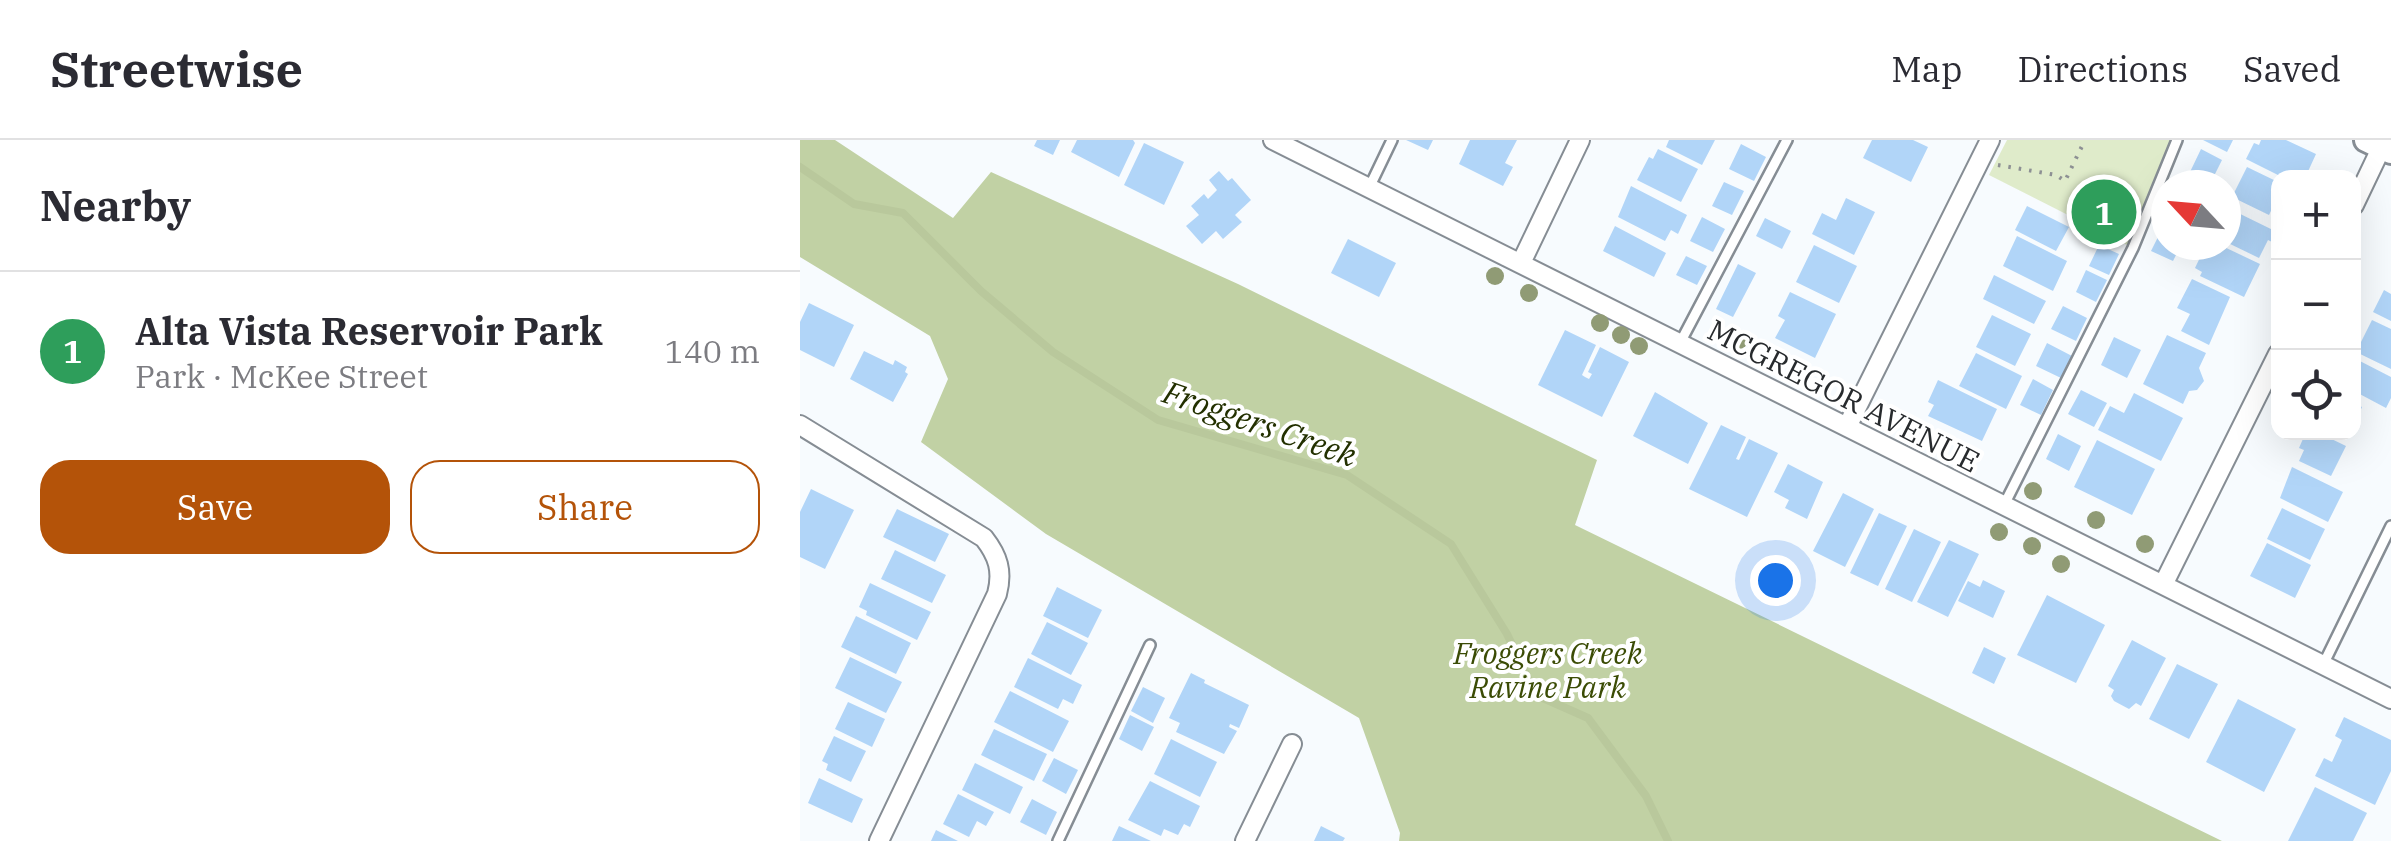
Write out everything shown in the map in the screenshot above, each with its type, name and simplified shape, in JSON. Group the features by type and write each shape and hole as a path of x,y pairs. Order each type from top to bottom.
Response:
{"street":[{"name":"MCGREGOR AVENUE","path":"1273,140 2391,699"},
{"path":"1521,263 1580,140"},
{"path":"1846,427 1990,140"},
{"path":"2361,189 2381,145"},
{"path":"2163,585 2271,368"},
{"path":"800,426 966,525 984,538 997,557 1000,570 997,594 879,841"},
{"path":"1245,841 1292,744"}],"lane":[{"path":"1369,188 1392,140"},
{"path":"1680,343 1786,140"},
{"path":"2004,506 2133,248 2177,140"},
{"path":"2323,665 2391,526"},
{"path":"1058,841 1150,645"}],"path":[{"path":"1998,165 2065,181 2085,140"}],"green space":[{"name":"Froggers Creek Ravine Park","path":"800,140 835,140 953,218 991,172 1238,284 1597,460 1575,525 2222,841 1399,841 1400,833 1359,718 1046,534 921,442 948,379 930,336 800,257"},
{"path":"2007,140 2177,140 2165,170 2151,170 2151,204 2133,248 1989,175"}],"building":[{"path":"1037,140 1060,140 1053,155 1034,146"},
{"path":"1077,140 1135,143 1119,177 1071,152"},
{"path":"1406,140 1433,140 1428,150"},
{"path":"1470,140 1517,140 1505,163 1513,167 1503,186 1459,164"},
{"path":"1669,140 1715,140 1702,165 1666,147"},
{"path":"1872,140 1913,140 1928,147 1911,182 1863,158"},
{"path":"2203,140 2233,140 2227,152"},
{"path":"2261,140 2286,140 2316,154 2309,170 2271,172 2246,159 2254,143 2259,145"},
{"path":"1144,143 1184,162 1164,205 1124,185"},
{"path":"1741,144 1766,157 1754,181 1729,169"},
{"path":"1658,149 1698,169 1681,202 1637,180"},
{"path":"2201,149 2222,160 2217,170 2191,170"},
{"path":"2247,167 2271,179 2269,215 2241,201 2241,179"},
{"path":"1219,171 1228,181 1232,178 1251,200 1235,215 1242,222 1223,239 1216,231 1202,244 1186,226 1199,215 1191,206 1204,194 1208,199 1217,190 1209,180"},
{"path":"1724,182 1744,191 1732,215 1712,206"},
{"path":"1631,186 1687,215 1678,234 1671,230 1665,241 1618,217"},
{"path":"1846,198 1875,212 1854,255 1812,234 1822,213 1836,220"},
{"path":"2027,206 2069,227 2056,251 2015,230"},
{"path":"2241,214 2271,229 2271,242 2268,240 2259,258 2241,249"},
{"path":"1702,217 1725,229 1713,252 1690,241"},
{"path":"1765,218 1791,231 1782,249 1756,236"},
{"path":"1615,226 1666,253 1654,277 1603,251"},
{"path":"2017,236 2067,261 2053,291 2003,266"},
{"path":"1348,239 1396,263 1379,297 1331,273"},
{"path":"1814,245 1857,266 1839,303 1796,282"},
{"path":"2099,245 2119,254 2109,275 2089,266"},
{"path":"2241,255 2260,264 2244,297 2200,276 2202,272 2195,268 2199,260 2241,260"},
{"path":"1686,256 1707,266 1697,285 1676,275"},
{"path":"1738,264 1756,273 1733,317 1716,309"},
{"path":"2086,270 2107,280 2096,302 2076,292"},
{"path":"1994,275 2046,301 2034,324 1983,299"},
{"path":"2192,279 2230,297 2209,345 2181,331 2190,314 2177,308"},
{"path":"2384,290 2391,294 2391,321 2373,312"},
{"path":"1790,292 1836,314 1815,358 1775,338 1785,320 1778,316"},
{"path":"809,303 854,325 834,367 800,350 800,322"},
{"path":"2063,306 2087,318 2076,341 2051,329"},
{"path":"1992,315 2031,334 2015,366 1976,347"},
{"path":"2372,320 2391,329 2391,369 2361,354 2361,342"},
{"path":"1565,330 1596,345 1582,375 1589,379 1592,374 1588,372 1600,347 1629,362 1602,417 1538,385"},
{"path":"2167,335 2206,353 2199,368 2204,381 2197,390 2189,391 2183,404 2143,384"},
{"path":"2114,337 2141,350 2127,378 2101,365"},
{"path":"2047,343 2072,356 2061,378 2036,366"},
{"path":"864,351 893,365 895,360 907,367 908,374 893,402 850,379"},
{"path":"1976,353 2022,376 2006,409 1959,386"},
{"path":"2361,362 2391,377 2391,398 2386,408 2361,395"},
{"path":"2033,379 2053,390 2041,415 2020,405"},
{"path":"1938,380 1997,409 1982,441 1928,416 1934,405 1928,402"},
{"path":"2081,390 2107,403 2094,427 2068,414"},
{"path":"1655,392 1708,423 1688,464 1633,436"},
{"path":"2134,393 2183,418 2161,461 2098,430 2110,406 2124,413"},
{"path":"1721,425 1746,437 1736,459 1739,460 1749,439 1778,453 1747,517 1689,489"},
{"path":"2058,434 2081,446 2069,471 2046,459"},
{"path":"2097,440 2155,469 2132,515 2074,487"},
{"path":"2302,440 2334,440 2346,446 2331,476 2299,461 2304,450 2299,448"},
{"path":"1788,464 1823,482 1807,519 1785,508 1789,500 1774,492"},
{"path":"2292,467 2343,492 2328,522 2280,498"},
{"path":"811,489 854,510 825,569 800,557 800,512"},
{"path":"1843,493 1874,509 1845,567 1813,551"},
{"path":"2282,508 2325,529 2310,560 2267,539"},
{"path":"897,509 949,534 935,562 883,537"},
{"path":"1879,513 1907,526 1878,586 1850,573"},
{"path":"1914,529 1941,542 1912,602 1885,589"},
{"path":"1949,540 1979,554 1948,617 1917,602"},
{"path":"2267,543 2311,565 2295,598 2250,576"},
{"path":"895,550 946,575 932,603 881,579"},
{"path":"1983,580 2005,591 1993,618 1958,601 1968,581 1980,587"},
{"path":"870,583 931,612 917,640 866,615 867,611 859,607"},
{"path":"1057,587 1102,610 1088,638 1043,616"},
{"path":"2047,595 2105,625 2076,683 2017,655"},
{"path":"856,616 911,643 896,674 841,647"},
{"path":"1047,622 1088,643 1071,675 1031,654"},
{"path":"2132,640 2166,658 2141,706 2136,703 2129,709 2114,701 2114,690 2108,686"},
{"path":"1984,647 2006,658 1994,684 1972,673"},
{"path":"850,657 902,682 886,713 835,688"},
{"path":"1028,658 1082,685 1073,704 1063,699 1058,709 1014,687"},
{"path":"2177,664 2218,684 2189,739 2149,719"},
{"path":"1191,673 1249,705 1239,728 1230,724 1237,731 1224,754 1176,732 1180,723 1169,718"},
{"path":"1143,687 1165,698 1153,723 1131,711"},
{"path":"1010,691 1069,721 1053,752 994,722"},
{"path":"2238,699 2296,729 2264,792 2206,762"},
{"path":"848,702 885,719 872,747 835,729"},
{"path":"1130,715 1154,727 1142,751 1119,739"},
{"path":"2344,717 2391,740 2391,771 2375,805 2315,776 2324,758 2332,762 2342,740 2335,736"},
{"path":"994,729 1047,754 1034,781 981,755"},
{"path":"834,736 866,751 851,782 826,770 828,764 822,761"},
{"path":"1171,739 1217,762 1200,797 1154,774"},
{"path":"1054,758 1078,770 1066,794 1042,781"},
{"path":"975,763 1023,787 1010,814 962,790"},
{"path":"819,778 863,799 852,823 808,803"},
{"path":"1150,781 1200,806 1190,827 1184,824 1178,835 1164,829 1161,836 1128,820"},
{"path":"2315,787 2367,813 2353,841 2288,841"},
{"path":"958,794 994,812 986,826 977,821 969,837 943,824"},
{"path":"1032,799 1057,812 1046,835 1020,822"},
{"path":"1119,826 1151,841 1112,841"},
{"path":"1321,826 1345,838 1314,841"},
{"path":"936,830 958,841 931,841"}],"waterway":[{"name":"Froggers Creek","path":"800,167 854,204 903,213 981,291 1053,352 1158,420 1347,475 1451,544 1507,634 1536,695 1588,718 1646,796 1668,841"}],"place":[{"name":"Alta Vista Reservoir Park","path":"2104,212"}]}
